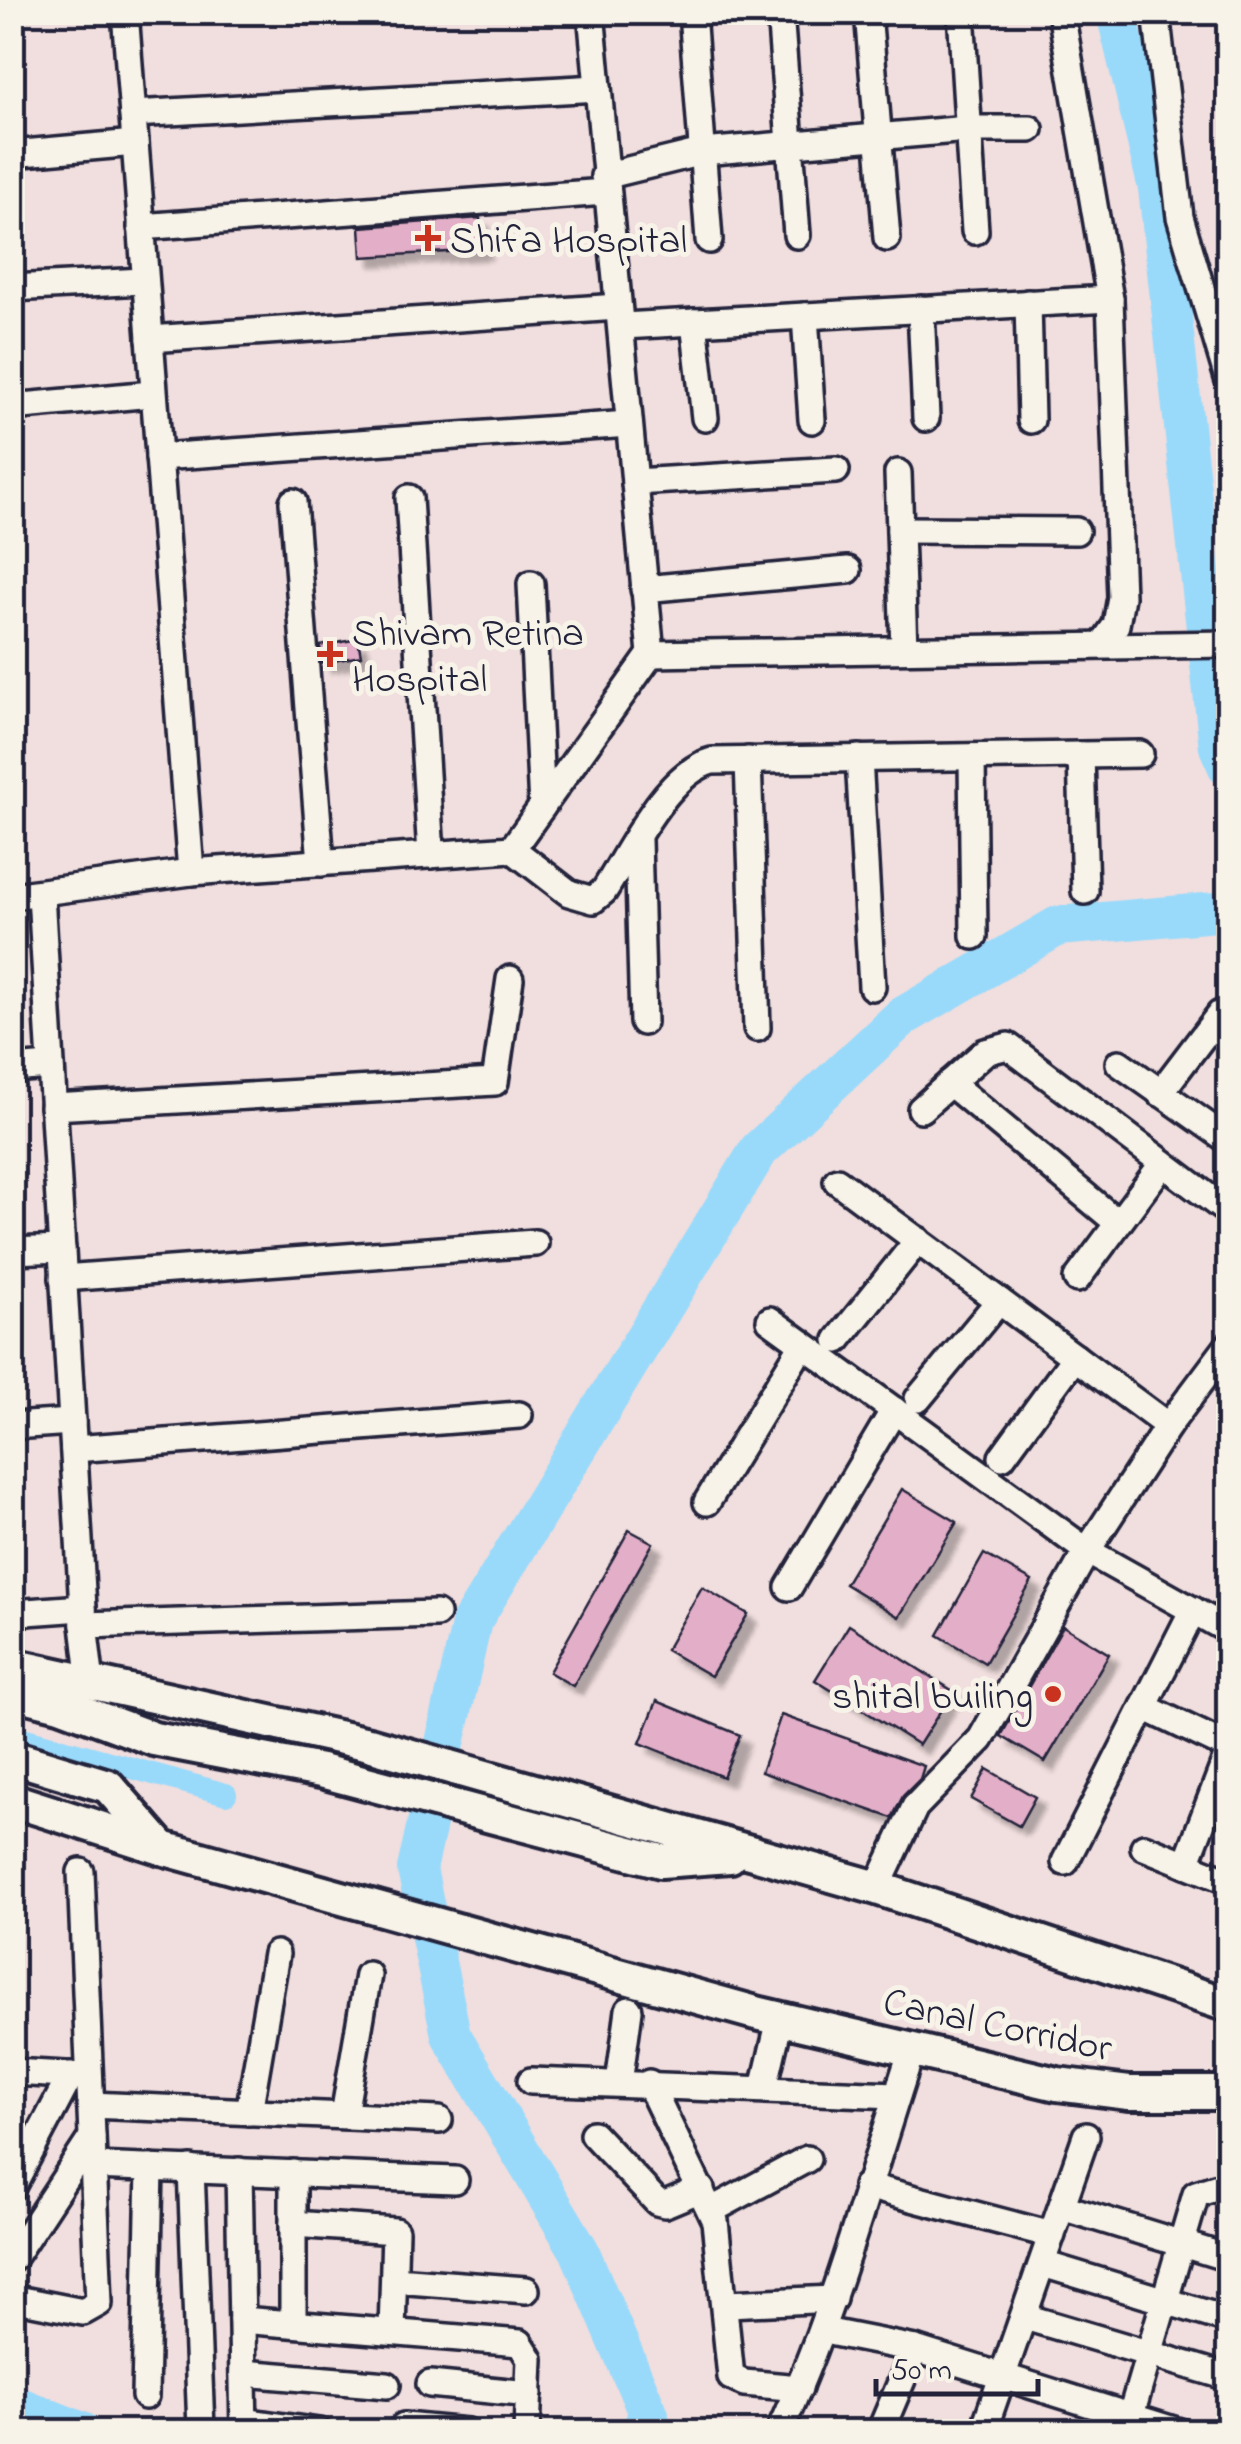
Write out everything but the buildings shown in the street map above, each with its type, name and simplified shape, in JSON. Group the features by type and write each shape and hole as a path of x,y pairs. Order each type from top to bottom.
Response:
{"main road":[{"path":"12,1665 369,1744 580,1822"},
{"path":"12,1692 60,1704 154,1740 754,1854 877,1888 1228,2005"},
{"path":"154,1740 179,1703"},
{"path":"12,1758 108,1786 162,1848"},
{"path":"12,1800 162,1848"},
{"name":"Canal Corridor","path":"162,1848 766,2015 912,2050 1129,2094 1228,2093"}],"street":[{"path":"124,12 192,872"},
{"path":"512,849 650,654 590,12"},
{"path":"692,12 709,240"},
{"path":"780,12 797,235"},
{"path":"868,12 887,238"},
{"path":"961,12 975,231"},
{"path":"1062,12 1110,299 1121,597 1112,644"},
{"path":"1156,12 1180,217 1228,378"},
{"path":"132,114 598,88"},
{"path":"141,227 605,184 702,152 968,129 1030,129"},
{"path":"12,154 135,143"},
{"path":"12,288 143,281"},
{"path":"150,339 621,317 694,322 1110,299"},
{"path":"1028,304 1031,420"},
{"path":"921,310 926,418"},
{"path":"806,316 812,420"},
{"path":"694,322 705,418"},
{"path":"12,408 152,394"},
{"path":"159,457 629,424"},
{"path":"635,482 836,470"},
{"path":"898,473 904,650"},
{"path":"410,498 432,855"},
{"path":"293,502 321,863"},
{"path":"900,530 1076,532"},
{"path":"644,589 848,570"},
{"path":"531,584 542,806"},
{"path":"650,654 1228,644"},
{"path":"12,896 192,872 512,849 586,900 604,891 685,770 712,760 1140,754"},
{"path":"1080,755 1086,891"},
{"path":"972,756 974,936"},
{"path":"859,758 872,987"},
{"path":"748,760 757,1028"},
{"path":"638,840 644,1022"},
{"path":"41,894 91,1683"},
{"path":"54,1107 495,1082 510,979"},
{"path":"1160,1093 1220,1014"},
{"path":"921,1108 985,1052 1008,1046 1228,1212"},
{"path":"1119,1062 1228,1140"},
{"path":"12,1069 50,1066"},
{"path":"950,1083 1118,1223"},
{"path":"1076,1279 1163,1163"},
{"path":"837,1180 1168,1426"},
{"path":"838,1340 918,1240"},
{"path":"63,1278 535,1243"},
{"path":"12,1252 62,1249"},
{"path":"918,1399 1000,1301"},
{"path":"770,1320 1087,1551 1228,1630"},
{"path":"707,1502 804,1344"},
{"path":"877,1888 915,1807 989,1727 1087,1551 1168,1426 1228,1346"},
{"path":"1002,1457 1075,1358"},
{"path":"789,1588 894,1410"},
{"path":"74,1449 520,1415"},
{"path":"12,1426 72,1422"},
{"path":"1065,1862 1192,1610"},
{"path":"12,1613 436,1614"},
{"path":"1144,1707 1228,1746"},
{"path":"1186,1864 1228,1754"},
{"path":"1144,1847 1228,1881"},
{"path":"12,2298 83,2312 96,2308 100,2293 90,2105 80,2076 81,1872"},
{"path":"250,2112 276,1954"},
{"path":"344,2116 368,1975"},
{"path":"619,2082 629,2010"},
{"path":"764,2088 766,2015"},
{"path":"779,2432 824,2331 866,2186 912,2050"},
{"path":"12,2072 80,2076"},
{"path":"12,2186 19,2162 80,2076"},
{"path":"531,2081 896,2095"},
{"path":"649,2084 707,2200 727,2304 730,2376 744,2383 799,2388"},
{"path":"90,2105 439,2120"},
{"path":"593,2134 657,2202 665,2204 707,2200 806,2159"},
{"path":"983,2432 1086,2136"},
{"path":"12,2259 92,2137"},
{"path":"93,2166 454,2180"},
{"path":"145,2396 150,2168"},
{"path":"191,2169 201,2429"},
{"path":"239,2171 244,2426 319,2432"},
{"path":"293,2173 293,2324"},
{"path":"1128,2423 1196,2194 1228,2184"},
{"path":"866,2186 1052,2235"},
{"path":"1062,2207 1228,2258"},
{"path":"293,2224 394,2231 392,2332"},
{"path":"1043,2264 1228,2320"},
{"path":"395,2280 526,2290"},
{"path":"727,2304 834,2299"},
{"path":"1025,2317 1228,2377"},
{"path":"242,2320 520,2343 530,2359 527,2432"},
{"path":"824,2331 914,2349 1128,2423 1180,2432"},
{"path":"880,2432 914,2349"},
{"path":"243,2373 388,2385"},
{"path":"430,2384 529,2394"},
{"path":"404,2426 467,2432"}],"waterway":[{"path":"1116,12 1158,188 1219,747 1228,767"},
{"path":"640,2432 649,2415 579,2250 451,2035 417,1869 472,1621 759,1150 902,1017 1058,926 1228,911"},
{"path":"12,1735 226,1794"},
{"path":"12,2404 82,2432"}],"place":[{"name":"Shifa Hospital","path":"428,238"},
{"name":"Shivam Retina Hospital","path":"330,654"},
{"name":"shital builing","path":"1053,1694"}]}
